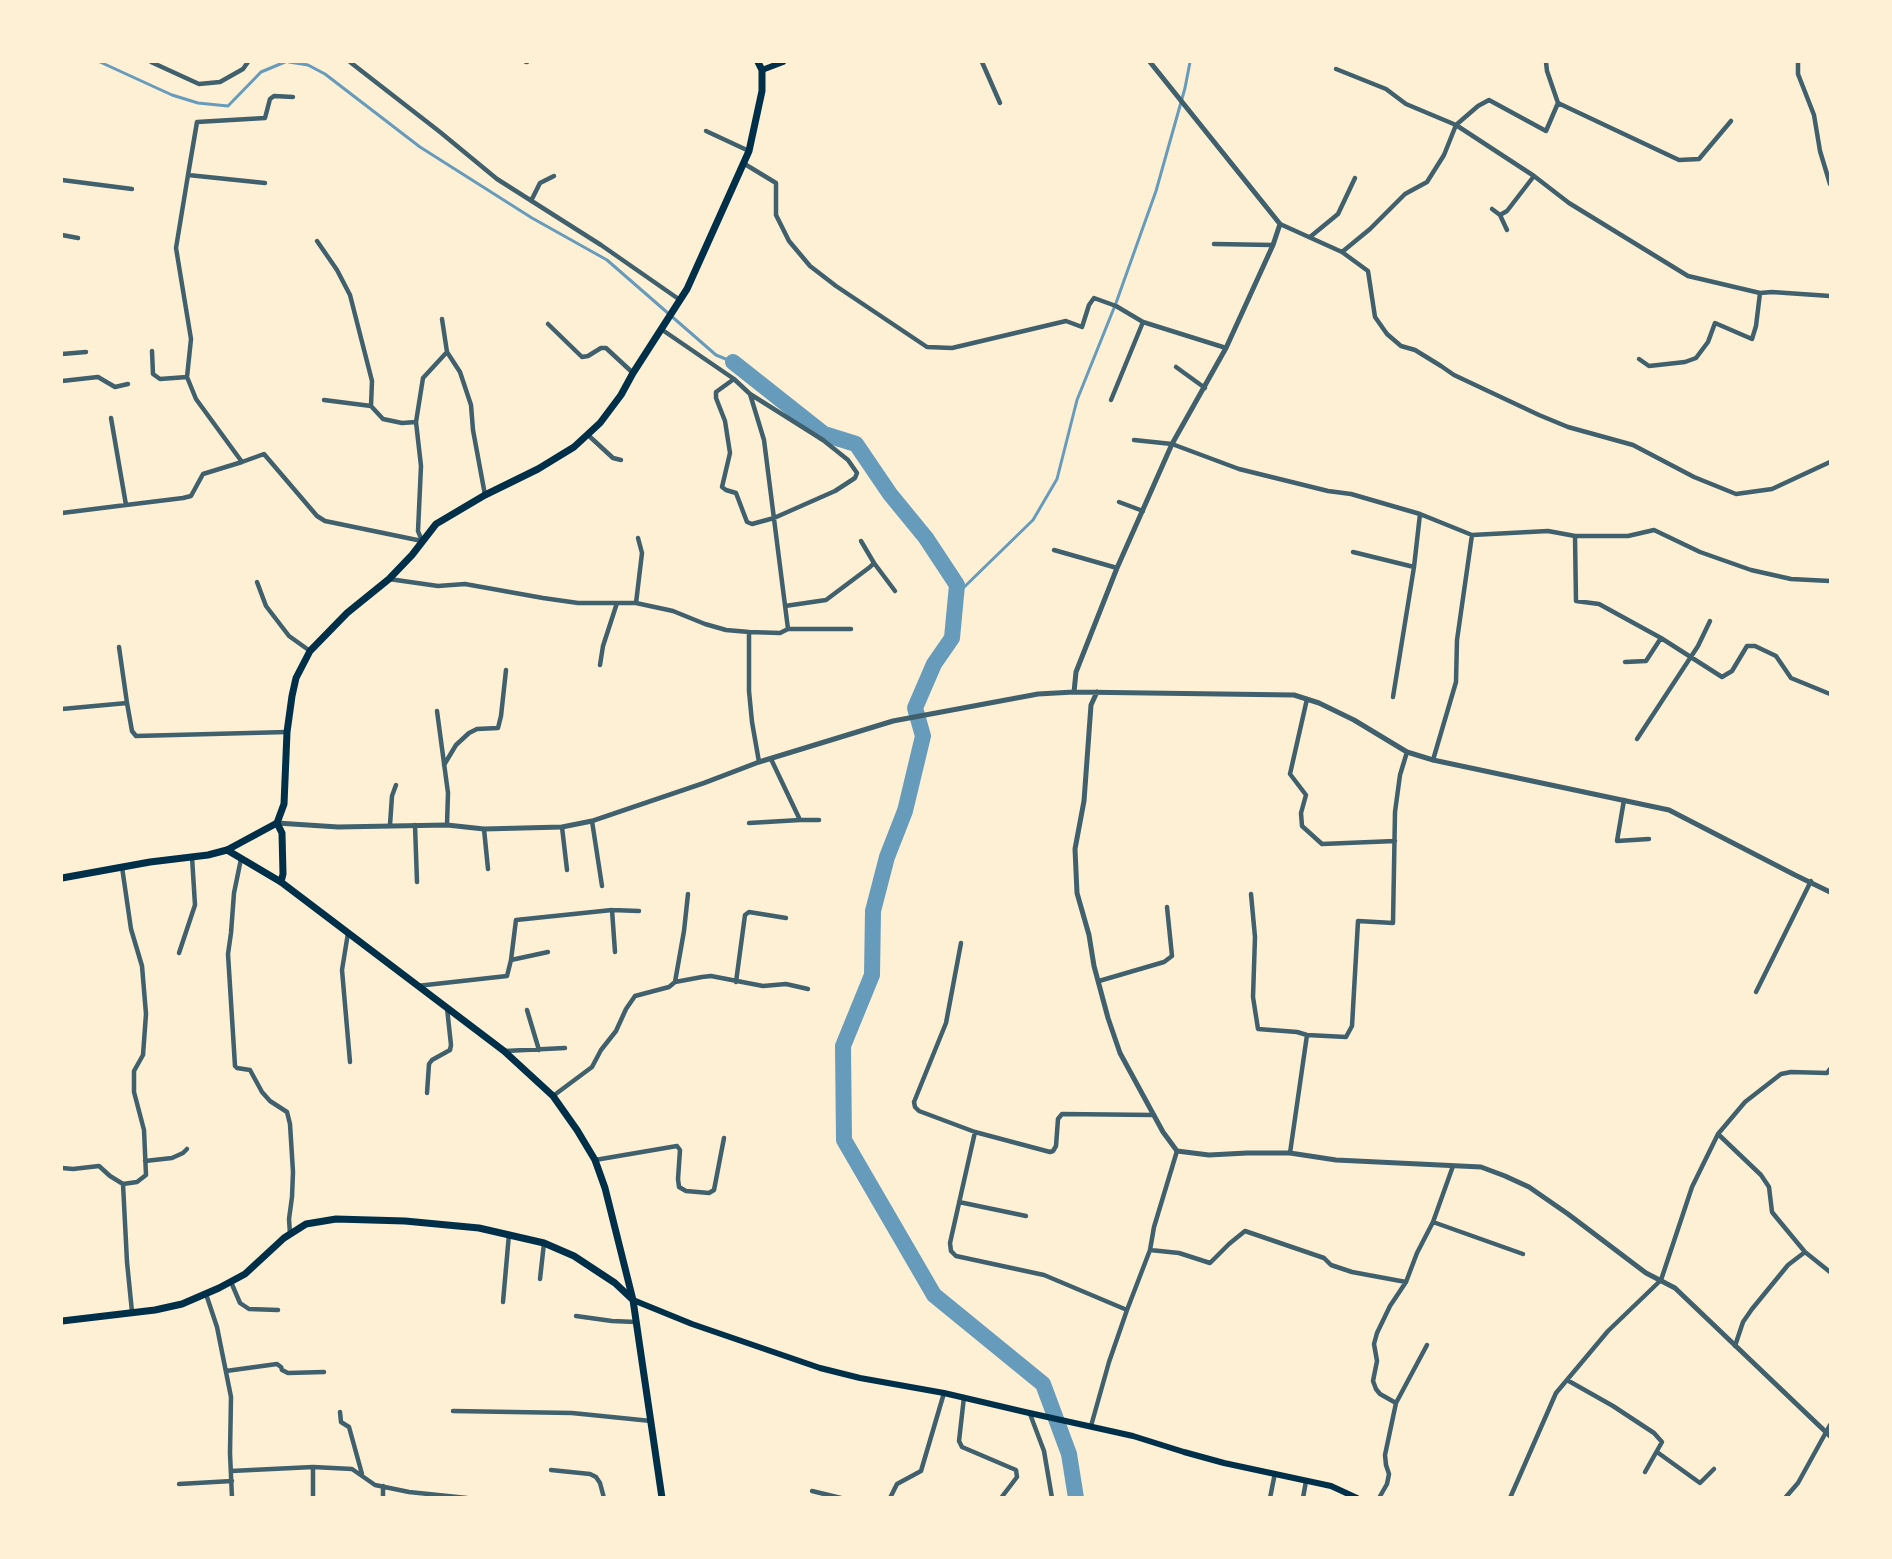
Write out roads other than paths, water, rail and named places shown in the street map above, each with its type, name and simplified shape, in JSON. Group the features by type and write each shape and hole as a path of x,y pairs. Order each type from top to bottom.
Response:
{"main road":[{"path":"62,878 227,850 277,823 284,804 287,732 292,696 296,678 310,651 346,614 389,579 412,555 436,524 574,447 600,423 621,395 679,303 749,151 762,91 762,70 758,62"},
{"path":"762,70 783,62"},
{"path":"277,823 282,833 283,874 281,882"},
{"path":"227,850 281,882 504,1052 553,1096 577,1130 595,1160 633,1300 662,1497"},
{"path":"62,1321 182,1305 245,1274 290,1234 306,1224 336,1219 479,1228 544,1243 574,1256 615,1283 633,1300 692,1324 820,1368 860,1378 964,1397 1133,1436 1214,1460 1331,1486 1356,1497"}],"street":[{"path":"151,62 199,84 220,82 243,69 248,62"},
{"path":"350,62 441,132 497,179 601,245 679,303"},
{"path":"982,62 1000,103"},
{"path":"1150,62 1280,224 1342,252 1368,271 1375,317 1387,334 1401,346 1415,350 1454,375 1539,416 1568,428 1633,445 1694,477 1736,494 1772,489 1830,462"},
{"path":"1342,252 1370,229 1405,194 1427,182 1444,155 1456,125 1478,106 1489,100 1546,131 1558,103 1546,62"},
{"path":"1798,62 1798,74 1814,115 1820,151 1830,184"},
{"path":"1336,69 1386,89 1406,104 1456,125 1534,176 1569,203 1688,276 1760,293 1830,296"},
{"path":"242,462 196,399 187,377 190,339 176,248 197,122 265,118 270,99 274,96 292,97"},
{"path":"1558,103 1679,160 1699,159 1731,121"},
{"path":"706,131 749,151"},
{"path":"743,163 776,183 776,215 789,240 810,266 927,348 952,348 1066,321 1082,327 1094,298 1116,306 1143,322 1226,348"},
{"path":"189,175 265,183"},
{"path":"531,201 540,183 554,176"},
{"path":"1500,215 1507,211 1534,176"},
{"path":"1310,237 1338,214 1355,178"},
{"path":"62,180 132,189"},
{"path":"1492,209 1500,215 1507,230"},
{"path":"1074,692 1076,672 1117,568 1172,444 1226,348 1273,245 1280,224"},
{"path":"62,235 78,238"},
{"path":"317,241 337,270 350,295 372,381 371,406"},
{"path":"1214,244 1273,245"},
{"path":"1639,358 1649,366 1685,362 1696,358 1708,342 1715,323 1752,339 1760,293"},
{"path":"442,319 447,352 460,372 471,405 473,430 485,495"},
{"path":"1111,400 1143,322"},
{"path":"548,324 582,357 606,348 633,373"},
{"path":"663,327 734,379 750,394 823,440 848,460 857,473 855,478 835,491 774,518 752,524 747,522 736,493 722,487 729,453 725,421 716,392 734,379"},
{"path":"152,351 153,374 160,379 187,377"},
{"path":"62,354 86,352"},
{"path":"422,541 418,531 421,466 416,422 423,378 447,352"},
{"path":"1176,367 1204,388"},
{"path":"62,381 98,377 115,387 128,384"},
{"path":"750,394 764,440 788,629"},
{"path":"324,400 371,406 383,419 402,423 416,422"},
{"path":"111,418 126,505"},
{"path":"588,435 613,458 621,460"},
{"path":"1134,440 1172,444 1239,470 1328,491 1351,494 1420,514 1472,535 1548,531 1575,536 1628,536 1654,530 1700,552 1751,570 1791,579 1830,581"},
{"path":"62,513 191,496 203,474 264,454 317,516 325,521 422,541"},
{"path":"1119,502 1143,511"},
{"path":"1393,697 1414,567 1420,514"},
{"path":"1433,760 1456,682 1457,639 1472,535"},
{"path":"1575,536 1576,601 1599,604 1661,638 1722,677 1731,671 1747,646 1755,646 1776,656 1791,678 1830,694"},
{"path":"636,603 642,553 638,538"},
{"path":"861,541 895,591"},
{"path":"1054,550 1117,568"},
{"path":"1353,552 1414,567"},
{"path":"785,606 826,600 874,563"},
{"path":"389,579 438,586 465,584 578,603 636,603 673,611 726,630 780,633 788,629 851,629"},
{"path":"257,582 266,606 289,636 310,651"},
{"path":"600,665 603,646 617,603"},
{"path":"1637,739 1698,646 1710,621"},
{"path":"749,632 749,691 759,762"},
{"path":"1625,662 1646,661 1661,638"},
{"path":"119,647 132,732 136,736 287,732"},
{"path":"444,765 456,745 469,733 477,729 498,728 506,670"},
{"path":"277,823 338,827 390,825 447,825 484,828 562,827 592,821 759,762 893,721 941,711 1038,694 1074,692 1294,695 1354,720 1407,752 1433,760 1669,810 1830,892"},
{"path":"1097,692 1091,705 1084,801 1076,849 1077,893 1108,1018 1120,1053 1163,1132 1177,1151 1209,1155 1290,1153 1336,1160 1481,1167 1529,1187 1646,1273 1675,1288 1828,1434"},
{"path":"1307,699 1290,774 1306,795 1301,813 1302,826 1322,844 1395,841"},
{"path":"62,709 127,703"},
{"path":"437,711 448,793 447,825"},
{"path":"1251,894 1255,937 1253,997 1258,1029 1346,1037 1352,1026 1358,921 1393,924 1395,812 1400,775 1407,752"},
{"path":"771,759 800,820"},
{"path":"390,825 392,796 396,785"},
{"path":"1624,800 1617,842 1649,839"},
{"path":"749,822 819,820"},
{"path":"592,821 602,886"},
{"path":"416,825 417,882"},
{"path":"562,827 567,870"},
{"path":"484,828 488,869"},
{"path":"179,953 195,905 192,857"},
{"path":"241,859 234,893 228,954 235,1066 250,1070 262,1092 270,1101 287,1112 293,1172 290,1234"},
{"path":"62,1168 99,1166 123,1184 137,1182 146,1175 144,1130 134,1092 134,1071 143,1055 146,1007 142,966 131,929 122,867"},
{"path":"1756,992 1811,881"},
{"path":"675,982 688,894"},
{"path":"1099,981 1164,962 1172,956 1167,907"},
{"path":"417,986 507,976 516,920 612,910 639,911"},
{"path":"612,910 615,952"},
{"path":"736,982 745,915 749,912 786,918"},
{"path":"348,933 342,970 350,1062"},
{"path":"961,943 946,1023 914,1102 919,1111 975,1132 1050,1152 1056,1146 1058,1119 1062,1114 1154,1115"},
{"path":"511,960 548,952"},
{"path":"553,1096 592,1067 601,1050 616,1031 635,996 669,987 675,982 711,976 763,986 786,984 808,989"},
{"path":"427,1093 429,1064 450,1050 447,1008"},
{"path":"527,1010 539,1050"},
{"path":"1290,1153 1307,1035"},
{"path":"504,1052 566,1048"},
{"path":"1510,1497 1556,1393 1608,1331 1661,1280 1692,1187 1718,1134 1745,1102 1781,1074 1827,1073 1830,1069"},
{"path":"975,1132 950,1244 951,1251 956,1256 1044,1275 1127,1310"},
{"path":"1718,1134 1761,1175 1769,1187 1772,1212 1805,1252 1830,1272"},
{"path":"595,1160 677,1146 680,1150 679,1187 686,1191 709,1193 714,1190 724,1138"},
{"path":"146,1161 172,1158 187,1149"},
{"path":"1091,1426 1109,1362 1150,1250 1154,1227 1177,1151"},
{"path":"1396,1403 1380,1394 1373,1381 1377,1361 1374,1344 1390,1306 1406,1282 1417,1253 1433,1222 1453,1166"},
{"path":"123,1184 132,1312"},
{"path":"959,1202 1026,1216"},
{"path":"1433,1222 1523,1254"},
{"path":"1150,1250 1179,1253 1210,1263 1245,1231 1324,1258 1331,1265 1352,1272 1406,1282"},
{"path":"503,1302 509,1234"},
{"path":"540,1279 544,1243"},
{"path":"1734,1346 1743,1322 1752,1309 1788,1265 1805,1252"},
{"path":"231,1282 240,1303 249,1309 278,1310"},
{"path":"206,1294 217,1327 231,1397 232,1497"},
{"path":"576,1316 636,1322"},
{"path":"1379,1497 1387,1484 1389,1474 1385,1455 1396,1403 1427,1345"},
{"path":"226,1371 277,1364 288,1373 324,1372"},
{"path":"1567,1380 1613,1406 1653,1433 1662,1442 1645,1472"},
{"path":"890,1497 897,1485 921,1471 944,1393"},
{"path":"964,1397 959,1441 962,1447 1016,1470 1017,1477 1001,1497"},
{"path":"340,1412 341,1422 349,1427 362,1474"},
{"path":"453,1412 572,1413 651,1421"},
{"path":"1028,1413 1044,1451 1052,1497"},
{"path":"1785,1497 1798,1483 1828,1434 1830,1425"},
{"path":"1657,1452 1700,1483 1714,1469"},
{"path":"231,1471 314,1467 352,1469 375,1485 409,1492 467,1497"},
{"path":"314,1467 314,1497"},
{"path":"551,1470 590,1474 596,1477 604,1497"},
{"path":"1270,1497 1275,1473"},
{"path":"179,1484 232,1481"},
{"path":"1303,1497 1306,1481"},
{"path":"383,1486 383,1497"},
{"path":"812,1491 842,1497"}],"waterway":[{"path":"100,62 172,95 198,103 228,106 261,72 285,62"},
{"path":"289,62 308,65 325,74 420,147 532,218 607,260 716,355 733,362"},
{"path":"956,595 1033,520 1057,479 1077,400 1116,303 1156,191 1190,62"},
{"path":"733,362 824,434 856,444 890,494 926,538 957,585 952,638 934,664 915,708 923,736 905,811 887,857 873,911 872,975 843,1046 844,1140 934,1295 1043,1384 1069,1454 1076,1498"}]}
